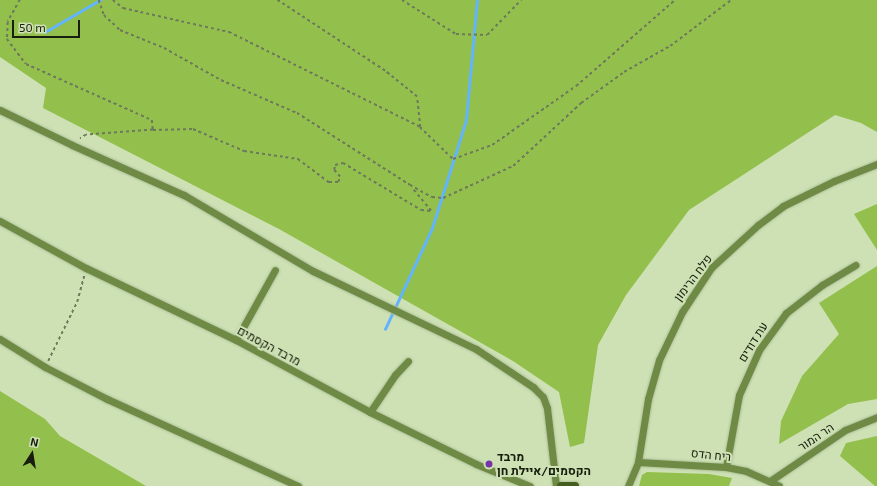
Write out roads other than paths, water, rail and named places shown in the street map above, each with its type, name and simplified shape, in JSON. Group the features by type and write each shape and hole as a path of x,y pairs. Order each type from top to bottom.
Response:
{"street":[{"path":"0,110 72,145 184,195 313,271 476,349 533,387 543,397 547,408 556,486"},
{"name":"פלח הרימון","path":"628,486 638,462 648,399 659,360 682,312 711,268 747,234 784,206 834,181 877,164"},
{"name":"מרבד הקסמים","path":"0,221 86,268 236,340 370,412 476,464 530,486"},
{"name":"עת דודים","path":"726,467 739,395 759,350 786,313 822,285 855,265"},
{"path":"236,340 275,270"},
{"path":"0,339 45,367 114,403 298,486"},
{"path":"370,412 395,375 408,361"},
{"name":"הר המור","path":"770,481 845,430 877,417"},
{"name":"ריח הדס","path":"638,462 726,467 770,481 779,486"},
{"path":"561,486 575,486"}],"waterway":[{"path":"45,32 100,0"},
{"path":"385,329 432,228 466,120 477,0"}],"place":[{"name":"מרבד הקסמים/איילת חן","path":"489,464"}]}
